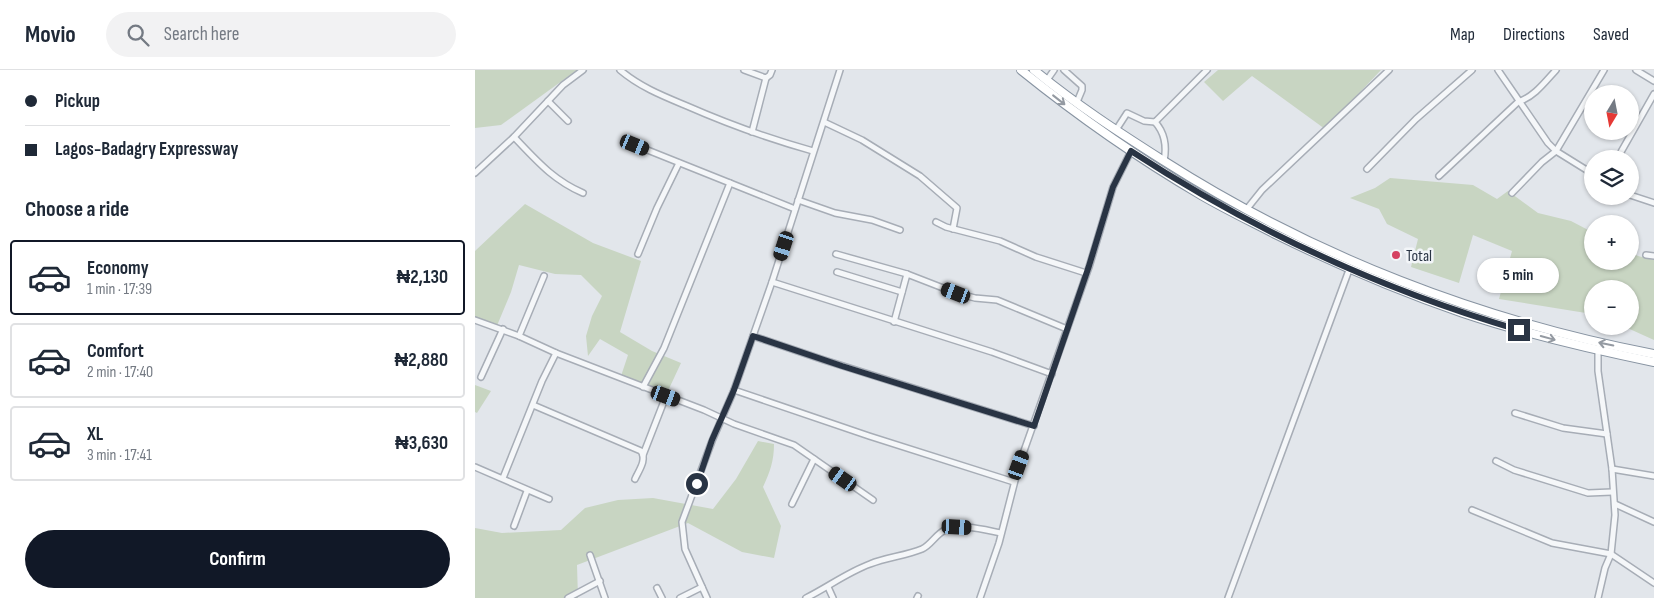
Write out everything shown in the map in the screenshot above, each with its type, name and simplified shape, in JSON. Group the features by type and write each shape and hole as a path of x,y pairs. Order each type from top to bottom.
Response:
{"highway":[{"path":"1021,70 1069,108 1131,151 1203,196 1349,270 1464,313 1548,339 1654,362"},
{"path":"1034,70 1116,130 1195,181 1303,239 1431,293 1553,331 1654,354"}],"street":[{"path":"475,173 514,137 563,85 583,70"},
{"path":"620,70 641,86 752,132 813,151"},
{"path":"744,70 766,78"},
{"path":"752,132 766,78 772,70"},
{"path":"707,598 685,548 682,522 734,390 772,282 840,70"},
{"path":"1047,80 1054,70"},
{"path":"1064,70 1083,87 1077,102"},
{"path":"1155,122 1207,70"},
{"path":"1246,210 1262,190 1389,70"},
{"path":"1367,168 1416,119 1472,70"},
{"path":"1498,70 1518,102 1548,143 1556,151 1584,168"},
{"path":"1439,176 1518,102 1527,99 1556,70"},
{"path":"1512,193 1548,156 1556,151 1604,70"},
{"path":"1635,70 1654,81"},
{"path":"1622,150 1654,94"},
{"path":"547,101 568,121"},
{"path":"1116,130 1127,113 1144,121 1155,122 1161,129 1164,139 1166,152 1164,161"},
{"path":"824,122 862,140 921,176 943,194 957,208 953,229"},
{"path":"514,137 546,171 566,186 583,193"},
{"path":"635,145 795,209"},
{"path":"980,598 1001,533 1014,482 1113,187 1131,151"},
{"path":"638,254 657,208 679,163"},
{"path":"643,387 664,348 730,183"},
{"path":"1639,198 1654,203"},
{"path":"798,200 835,213 862,218 900,230"},
{"path":"936,222 953,229 999,241 1036,257 1086,272"},
{"path":"836,254 907,274 956,293 975,298 997,300 1067,328"},
{"path":"1645,255 1654,256"},
{"path":"1228,598 1349,270"},
{"path":"837,272 902,292"},
{"path":"894,322 907,274"},
{"path":"519,336 544,276"},
{"path":"772,282 992,352 1051,374"},
{"path":"475,320 503,329 556,353 704,410 734,424 784,440 873,500"},
{"path":"481,378 503,329"},
{"path":"753,336 1034,426"},
{"path":"1597,350 1615,504 1611,554 1605,568 1598,598"},
{"path":"503,478 556,353"},
{"path":"734,390 869,436 1014,482"},
{"path":"635,479 666,396"},
{"path":"533,405 641,451 643,455"},
{"path":"1515,413 1563,428 1607,434"},
{"path":"792,504 813,459"},
{"path":"1496,461 1514,470 1588,493 1613,492"},
{"path":"475,467 549,499"},
{"path":"1612,469 1654,476"},
{"path":"514,526 527,491"},
{"path":"1615,504 1654,522"},
{"path":"1473,510 1552,543 1611,554 1654,583"},
{"path":"806,598 872,563 905,556 922,549 944,530 957,527 1001,533"},
{"path":"590,555 605,598"},
{"path":"568,598 600,581"},
{"path":"680,598 702,587"},
{"path":"828,587 833,598"},
{"path":"657,588 662,598"}],"green space":[{"path":"475,70 577,70 501,125 475,128"},
{"path":"1218,70 1381,70 1325,129 1252,76 1223,101 1204,82"},
{"path":"1390,178 1473,185 1497,199 1508,191 1538,213 1571,221 1584,228 1584,270 1639,270 1639,256 1654,260 1654,340 1639,333 1639,280 1584,280 1584,313 1499,299 1512,251 1473,235 1459,283 1411,267 1418,239 1387,224 1379,209 1350,198 1375,188"},
{"path":"525,204 593,243 641,261 620,332 652,351 681,363 667,393 621,376 628,355 600,339 588,356 586,336 592,316 602,296 581,275 555,274 519,265 511,292 496,328 475,321 475,251"},
{"path":"475,385 491,391 477,413 475,412"},
{"path":"758,441 774,444 771,466 763,487 781,526 774,558 742,552 688,523 577,565 578,598 475,598 475,528 502,533 561,530 585,508 618,500 653,498 713,509 736,479"}],"place":[{"name":"Total","path":"1396,255"}],"route":[{"path":"697,484 712,440 726,411 753,336 1034,426 1089,266 1113,187 1131,151 1203,196 1247,220 1349,270 1417,297 1519,330"}]}
